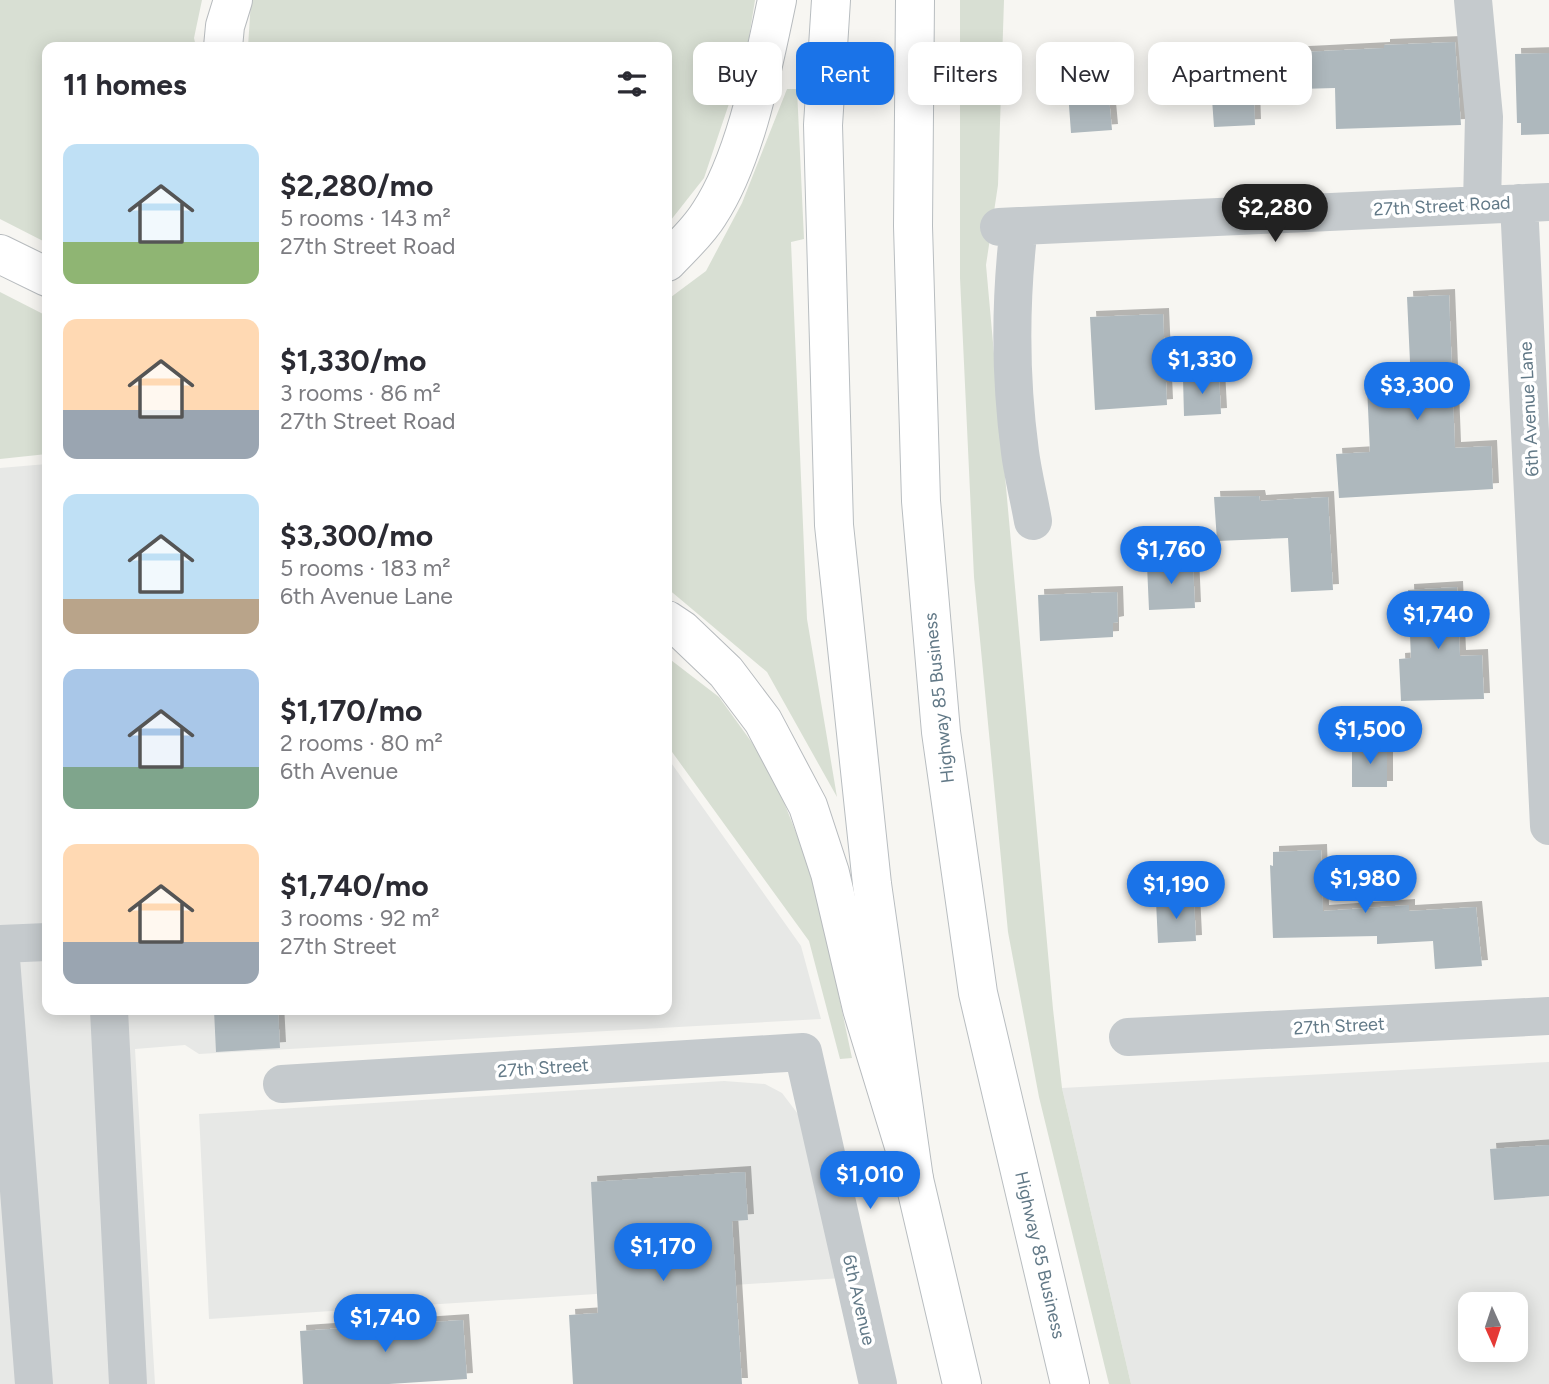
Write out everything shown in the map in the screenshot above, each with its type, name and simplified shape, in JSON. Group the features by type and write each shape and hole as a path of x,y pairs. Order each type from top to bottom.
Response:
{"main road":[{"path":"223,42 233,0"},
{"path":"672,257 708,217 723,191 739,150 766,55 777,0"},
{"path":"831,0 823,125 834,525 872,884 914,1179"},
{"name":"Highway 85 Business","path":"915,0 913,226 921,501 941,732 978,993 1070,1384"},
{"path":"0,254 42,275"},
{"path":"672,623 726,672 756,711 808,806 830,873 862,1009 914,1179 962,1384"}],"street":[{"name":"6th Avenue Lane","path":"1473,0 1484,117 1517,203 1549,826"},
{"name":"27th Street Road","path":"1033,521 1020,452 1012,341 1009,227 1517,203"},
{"path":"34,1384 10,1210 0,945 42,942"},
{"path":"109,1015 128,1384"},
{"name":"27th Street","path":"1128,1037 1549,1016"},
{"name":"27th Street","path":"282,1084 803,1052"},
{"name":"6th Avenue","path":"803,1052 878,1384"}],"shaded area":[{"path":"0,0 202,0 195,42 42,42 42,240 0,219"},
{"path":"251,0 755,0 748,42 693,42 693,105 729,105 704,178 672,219 672,42 248,42"},
{"path":"960,0 1004,0 1003,42 960,42"},
{"path":"787,89 796,89 804,239 791,242 807,619 837,797 767,672 672,592 672,296 706,271 742,203"},
{"path":"960,105 1001,105 998,185 986,265 1053,1009 1062,1088 1131,1384 1109,1384 1039,1097 1008,932 974,577 960,278"},
{"path":"0,292 42,313 42,455 0,459"},
{"path":"42,464 42,1015 672,1015 672,764 801,946 821,1019 199,1054 185,1045 135,1049 155,1384 0,1384 0,468"},
{"path":"672,661 719,697 771,769 802,848 820,907 852,1058 840,1059 809,941 672,752"},
{"path":"1549,1062 1549,1384 1131,1384 1062,1088"},
{"path":"724,1081 765,1084 782,1093 804,1122 842,1278 209,1319 199,1114"}],"building":[{"path":"1455,42 1461,125 1336,129 1335,88 1312,89 1312,52 1384,48 1384,45"},
{"path":"1549,53 1549,134 1521,135 1521,123 1517,123 1515,54"},
{"path":"1069,105 1110,105 1112,130 1071,133"},
{"path":"1212,105 1254,105 1255,125 1214,127"},
{"path":"1449,295 1455,448 1491,446 1493,489 1339,498 1336,454 1370,452 1367,386 1411,384 1407,297"},
{"path":"1163,314 1167,405 1095,410 1090,317"},
{"path":"1219,376 1221,414 1184,416 1183,378"},
{"path":"1259,496 1260,501 1328,497 1333,590 1291,592 1288,538 1217,541 1214,497"},
{"path":"1193,563 1195,608 1149,610 1147,565"},
{"path":"1457,587 1460,656 1482,655 1484,699 1401,701 1399,659 1411,658 1408,590"},
{"path":"1117,592 1118,622 1113,623 1113,637 1040,641 1038,595"},
{"path":"1352,744 1387,744 1387,787 1352,787"},
{"path":"1321,850 1323,911 1409,905 1409,911 1476,907 1482,966 1435,969 1433,941 1377,944 1377,936 1273,938 1270,865 1273,866 1273,852"},
{"path":"1194,899 1196,941 1158,943 1156,901"},
{"path":"214,1015 278,1015 280,1048 216,1052"},
{"path":"1549,1145 1549,1196 1494,1200 1490,1149"},
{"path":"745,1172 748,1220 732,1221 742,1384 573,1384 569,1315 598,1313 591,1182"},
{"path":"463,1320 467,1379 389,1384 303,1384 300,1331"}]}
